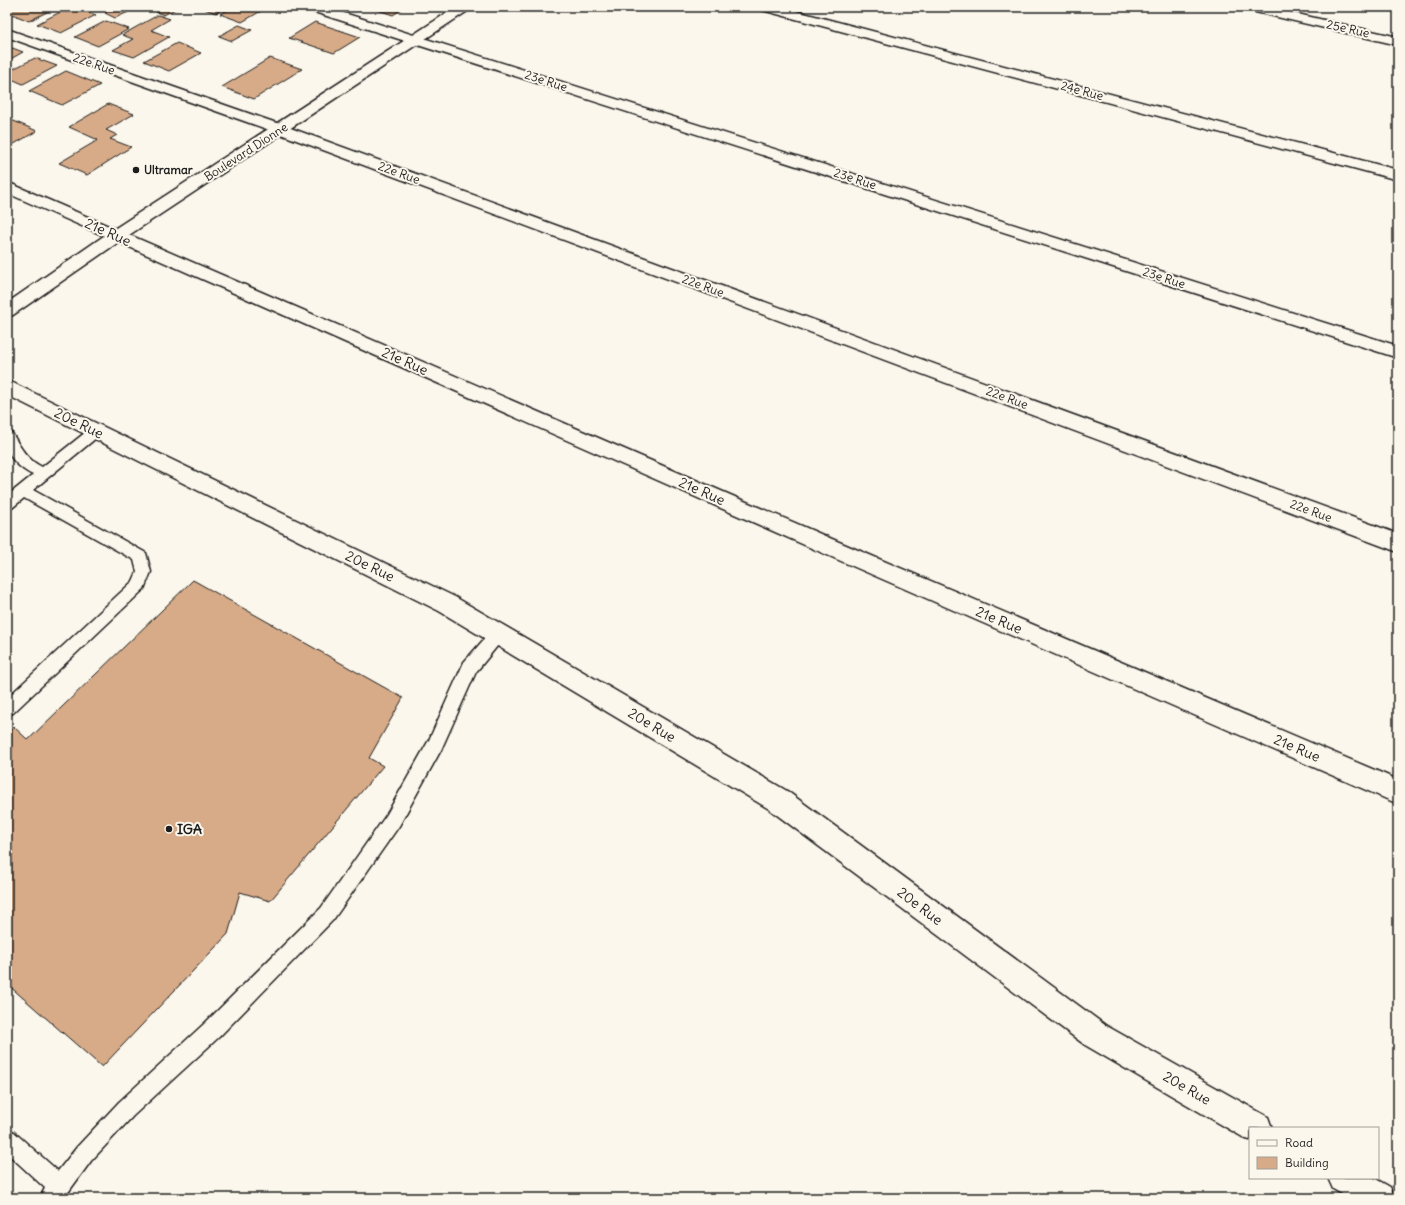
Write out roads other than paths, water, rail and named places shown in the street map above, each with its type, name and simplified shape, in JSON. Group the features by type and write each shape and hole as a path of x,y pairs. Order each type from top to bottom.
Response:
{"street":[{"name":"23e Rue","path":"312,7 1398,352"},
{"name":"Boulevard Dionne","path":"7,311 117,235 465,7"},
{"name":"24e Rue","path":"766,7 1398,175"},
{"name":"25e Rue","path":"1250,7 1398,41"},
{"name":"22e Rue","path":"7,33 280,129 1398,543"},
{"name":"21e Rue","path":"7,187 832,548 1398,792"},
{"name":"20e Rue","path":"7,388 447,604 498,634 778,800 1095,1035 1255,1127"},
{"path":"1346,1179 1379,1198"}],"lane":[{"path":"7,504 96,431"},
{"path":"7,436 20,458 29,467 44,474"},
{"path":"7,708 140,585 144,572 141,557 23,491"},
{"path":"7,1139 55,1193 84,1154 126,1109 212,1030 328,914 393,820 435,745 470,667 498,634"}],"place":[{"name":"Ultramar","path":"136,170"},
{"name":"IGA","path":"169,829"}]}
